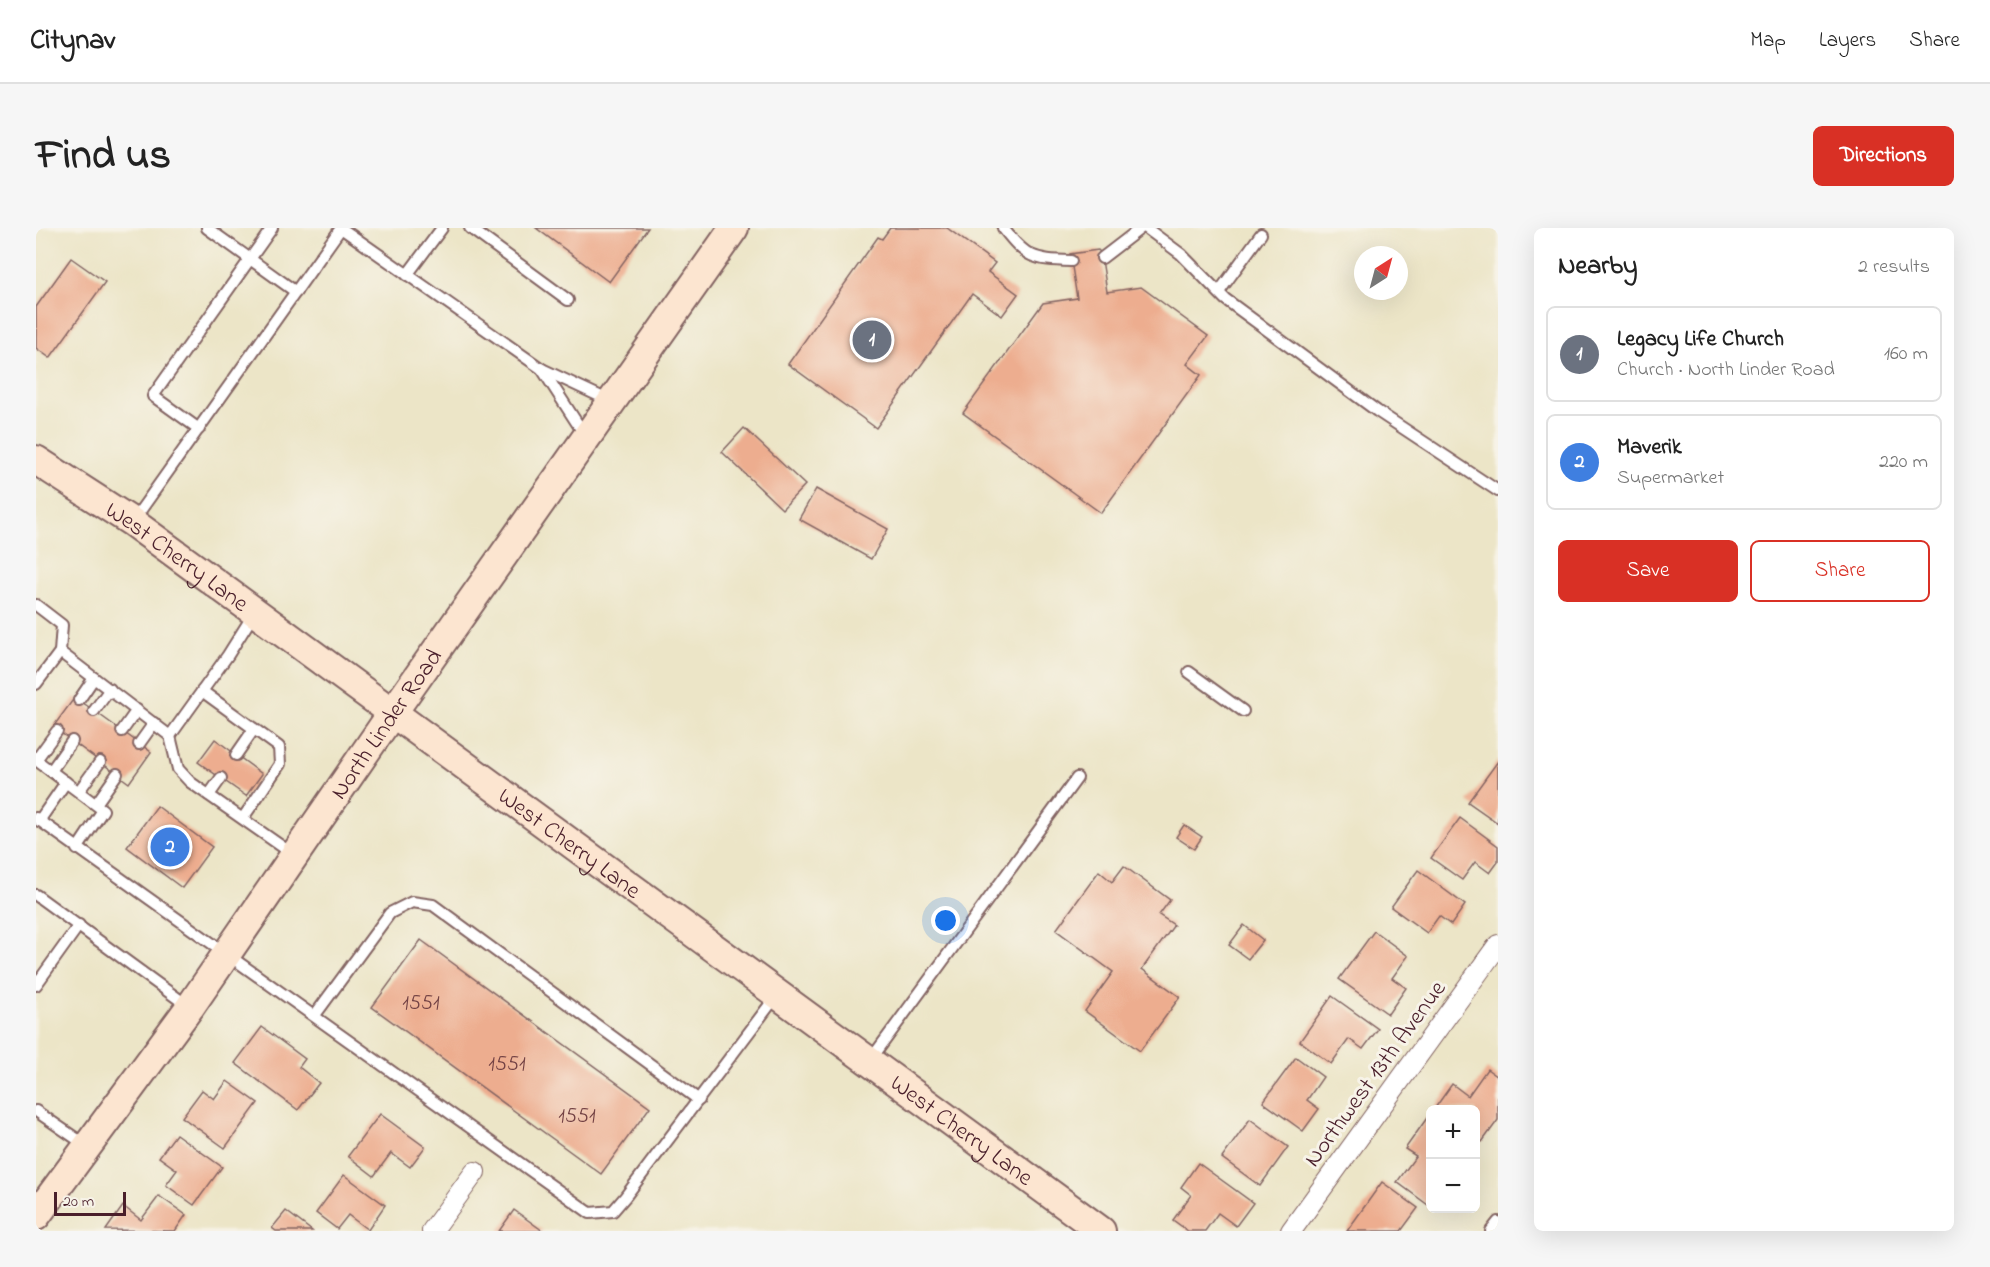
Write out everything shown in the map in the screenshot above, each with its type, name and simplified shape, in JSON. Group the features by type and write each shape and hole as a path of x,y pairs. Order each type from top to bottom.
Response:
{"main road":[{"name":"North Linder Road","path":"36,1216 190,1007 393,712 734,228"},
{"name":"West Cherry Lane","path":"36,460 132,522 1101,1231"}],"street":[{"name":"Northwest 13th Avenue","path":"1291,1231 1498,945"},
{"path":"432,1231 475,1172"}],"lane":[{"path":"207,228 296,292"},
{"path":"199,429 153,396 272,228"},
{"path":"132,522 341,228 542,369 611,402"},
{"path":"354,238 361,228"},
{"path":"407,275 442,228"},
{"path":"470,228 568,300"},
{"path":"1003,228 1020,250 1044,261 1071,261"},
{"path":"1102,258 1141,228"},
{"path":"1146,228 1181,254 1225,299 1377,411 1498,491"},
{"path":"1219,292 1261,234"},
{"path":"542,369 586,437"},
{"path":"36,604 62,625 60,652 36,684"},
{"path":"170,736 256,612"},
{"path":"60,652 170,736 178,769 190,782 295,855"},
{"path":"1190,672 1243,711"},
{"path":"79,700 94,678"},
{"path":"94,711 110,689"},
{"path":"202,691 279,747 280,764 243,818"},
{"path":"122,732 137,710"},
{"path":"139,744 154,723"},
{"path":"236,755 254,729"},
{"path":"57,731 36,760 103,810 77,849"},
{"path":"51,771 72,741"},
{"path":"79,791 100,762"},
{"path":"96,804 117,774"},
{"path":"209,795 221,778"},
{"path":"869,1062 1077,778"},
{"path":"66,782 38,819 77,849 228,953 590,1212 613,1211 777,995"},
{"path":"36,895 190,1007"},
{"path":"315,1015 390,913 412,902 433,905 699,1100"},
{"path":"36,983 79,925"},
{"path":"36,1110 87,1146"},
{"path":"1491,1231 1498,1222"}],"building":[{"path":"536,228 648,228 609,282"},
{"path":"890,228 947,228 995,263 988,272 1018,294 1002,316 972,294 876,428 788,364 878,237 882,239"},
{"path":"1098,250 1101,253 1107,292 1141,287 1208,336 1187,364 1201,375 1101,513 963,413 1043,303 1077,298 1070,254"},
{"path":"71,258 105,282 50,358 36,348 36,307"},
{"path":"744,428 805,485 782,509 722,452"},
{"path":"816,489 888,529 871,559 799,519"},
{"path":"75,697 151,752 129,783 53,727"},
{"path":"215,739 262,774 246,796 198,762"},
{"path":"1498,761 1498,823 1468,802"},
{"path":"157,806 212,847 182,888 127,847"},
{"path":"1460,818 1498,846 1498,862 1490,873 1475,862 1462,880 1431,858"},
{"path":"1184,825 1202,837 1194,849 1176,837"},
{"path":"1124,866 1170,900 1159,915 1174,925 1142,969 1180,997 1140,1051 1085,1011 1113,972 1056,930 1099,871 1112,882"},
{"path":"1418,870 1465,905 1451,925 1439,916 1427,933 1391,907"},
{"path":"1244,925 1263,940 1248,959 1229,945"},
{"path":"1374,931 1408,956 1392,978 1406,988 1388,1014 1339,979"},
{"path":"421,940 650,1107 601,1174 372,1007"},
{"path":"1332,996 1378,1029 1363,1049 1349,1039 1331,1064 1300,1041"},
{"path":"262,1027 305,1059 299,1067 319,1083 298,1110 235,1063"},
{"path":"1296,1057 1323,1077 1307,1100 1319,1109 1303,1131 1263,1102"},
{"path":"1487,1069 1498,1077 1498,1120 1482,1142 1480,1141 1480,1105 1437,1105 1452,1084 1468,1096"},
{"path":"227,1081 258,1103 225,1148 182,1117 202,1090 214,1099"},
{"path":"380,1114 425,1147 410,1167 391,1153 374,1176 348,1156"},
{"path":"1250,1119 1288,1147 1260,1186 1222,1158"},
{"path":"1426,1119 1426,1204 1397,1182 1416,1156 1405,1149"},
{"path":"176,1134 222,1167 194,1205 166,1185 177,1170 159,1157"},
{"path":"1198,1163 1253,1203 1236,1226 1218,1213 1205,1231 1188,1231 1173,1220 1191,1195 1181,1187"},
{"path":"344,1175 385,1205 368,1230 348,1215 337,1229 316,1213"},
{"path":"1382,1182 1418,1208 1401,1231 1347,1231"},
{"path":"159,1196 186,1215 175,1231 106,1230 123,1206 141,1220"},
{"path":"514,1210 543,1231 499,1231"},
{"path":"286,1211 312,1231 276,1231 272,1228"}],"place":[{"name":"Legacy Life Church","path":"872,340"},
{"name":"Maverik","path":"170,847"}]}
